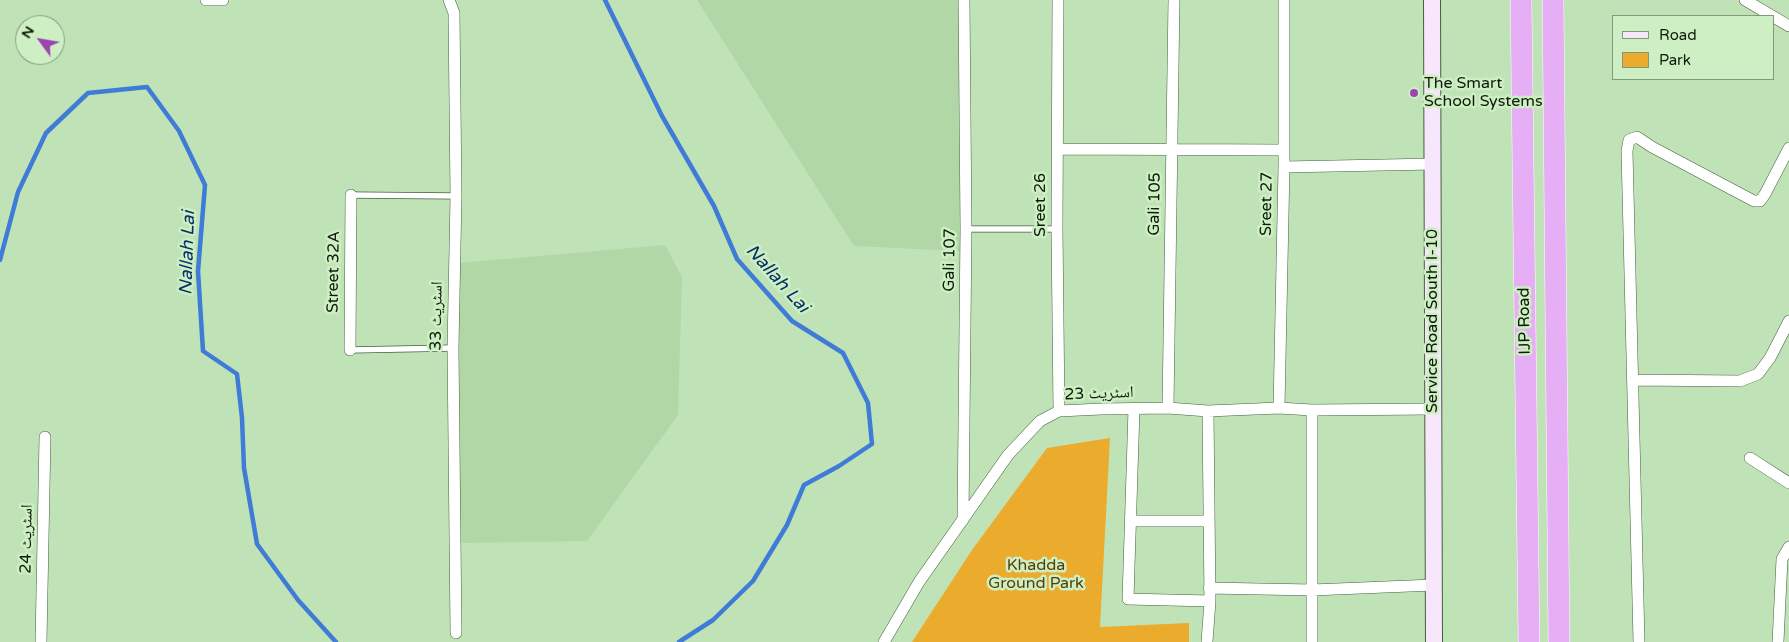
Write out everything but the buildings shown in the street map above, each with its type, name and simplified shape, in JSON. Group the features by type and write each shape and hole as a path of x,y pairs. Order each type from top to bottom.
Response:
{"highway":[{"name":"IJP Road","path":"1521,0 1529,642"},
{"name":"IJP Road","path":"1553,0 1560,642"},
{"path":"1527,413 1557,412"}],"main road":[{"name":"Service Road South I-10","path":"1432,0 1434,642"}],"street":[{"path":"206,0 223,0"},
{"name":"اسٹریٹ 33","path":"449,0 454,13 456,196 453,348 456,633"},
{"name":"Gali 107","path":"963,520 966,229 964,0"},
{"name":"Sreet 26","path":"1058,0 1057,229 1059,411"},
{"name":"Gali 105","path":"1168,408 1174,0"},
{"name":"Sreet 27","path":"1279,408 1284,167 1284,0"},
{"path":"1745,0 1770,15"},
{"path":"1774,17 1789,26"},
{"path":"1639,642 1626,151 1630,140 1637,137 1652,147 1754,201 1760,201 1789,148"},
{"path":"1058,149 1283,150"},
{"path":"1284,167 1434,164"},
{"name":"Street 32A","path":"350,350 351,195"},
{"path":"1633,380 1740,381 1758,374 1785,337 1789,321"},
{"name":"اسٹریٹ 23","path":"884,642 919,582 1008,455 1040,421 1059,411 1168,408 1208,411 1279,408 1312,410 1433,409"},
{"path":"1134,409 1128,598 1210,601"},
{"path":"1312,410 1312,642"},
{"path":"1207,642 1210,601 1208,411"},
{"name":"اسٹریٹ 24","path":"41,642 45,437"},
{"path":"1750,458 1789,483"},
{"path":"1130,521 1209,521"},
{"path":"1778,642 1782,559 1789,547"},
{"path":"1209,588 1312,590 1434,585"}],"lane":[{"path":"351,195 456,196"},
{"path":"966,229 1057,229"},
{"path":"350,350 453,348"}],"shaded area":[{"path":"697,0 959,0 960,251 854,246"},
{"path":"665,245 682,277 678,415 587,541 460,543 459,263"}],"green space":[{"name":"Khadda Ground Park","path":"1110,438 1100,627 1189,623 1189,642 912,642 972,550 1047,448"}],"waterway":[{"name":"Nallah Lai","path":"605,0 662,116 714,206 737,259 792,321 843,353 868,403 872,444 839,466 804,485 787,525 753,581 713,620 679,642"},
{"name":"Nallah Lai","path":"0,260 18,192 46,133 88,93 147,87 179,131 205,185 198,271 203,351 237,374 242,418 244,468 257,544 298,600 336,642"}],"place":[{"name":"The Smart School Systems","path":"1414,93"}]}
